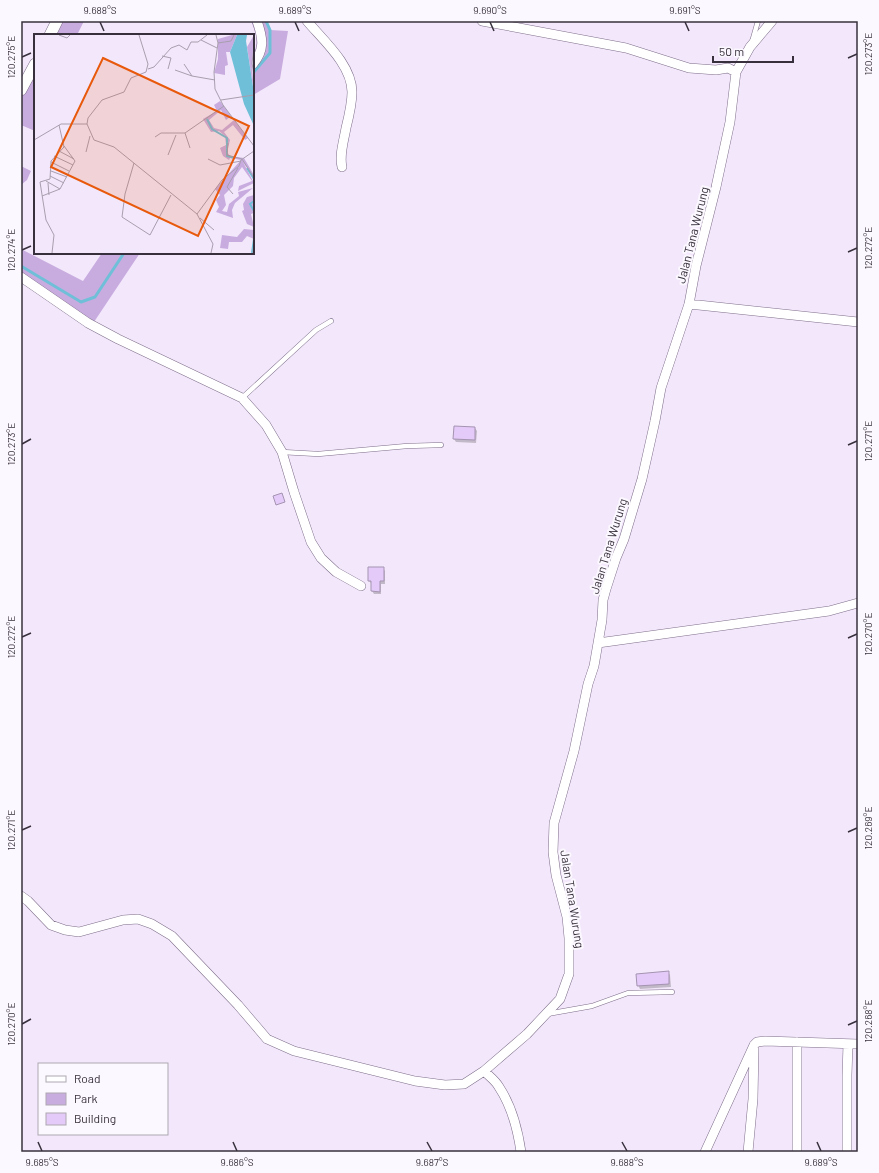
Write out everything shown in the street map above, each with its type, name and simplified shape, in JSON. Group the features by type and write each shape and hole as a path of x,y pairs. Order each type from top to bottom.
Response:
{"street":[{"path":"50,34 57,21"},
{"path":"254,63 262,51 261,31 257,21"},
{"path":"307,21 341,61 352,87 351,104 342,151 342,167"},
{"path":"482,21 626,48 689,68 716,70 728,68 736,72 750,47 772,21"},
{"path":"21,90 34,66"},
{"name":"Jalan Tana Wurung","path":"21,896 28,901 51,925 65,930 79,932 123,920 138,919 152,924 172,936 238,1005 267,1039 294,1051 416,1081 445,1085 464,1084 484,1071 527,1034 560,999 569,974 570,938 567,917 556,875 553,852 554,823 574,751 588,684 594,666 602,620 603,600 624,539 642,479 661,388 689,304 696,266 716,187 730,122 736,72"},
{"path":"21,277 88,323 118,340 242,398 266,425 282,452 311,542 321,558 336,572 361,586"},
{"path":"689,304 858,322"},
{"path":"598,643 821,612 858,603"},
{"path":"705,1152 754,1045 760,1041 858,1044"},
{"path":"797,1042 797,1152"},
{"path":"848,1044 848,1152"},
{"path":"748,1152 753,1099 754,1045"},
{"path":"484,1071 499,1086 503,1094 514,1124 520,1152"}],"lane":[{"path":"750,47 758,21"},
{"path":"242,398 316,330 330,321"},
{"path":"282,452 318,454 407,446 441,445"},
{"path":"545,1014 592,1006 628,993 672,992"}],"green space":[{"path":"56,21 84,21 78,34 49,34"},
{"path":"251,21 266,21 270,30 288,31 280,79 254,94 254,51 256,45 255,33"},
{"path":"34,62 34,131 21,125 21,86"},
{"path":"21,166 31,171 27,180 21,185"},
{"path":"21,249 83,281 101,254 139,254 94,322 21,274"}],"building":[{"path":"454,426 475,427 475,440 453,439"},
{"path":"282,493 285,502 276,505 273,496"},
{"path":"368,567 384,567 384,581 380,581 380,592 371,591 371,581 368,581"},
{"path":"669,971 669,984 637,986 636,974"}],"waterway":[{"path":"254,72 270,53 270,30 266,21"},
{"path":"21,266 81,302 95,297 123,254"}]}
